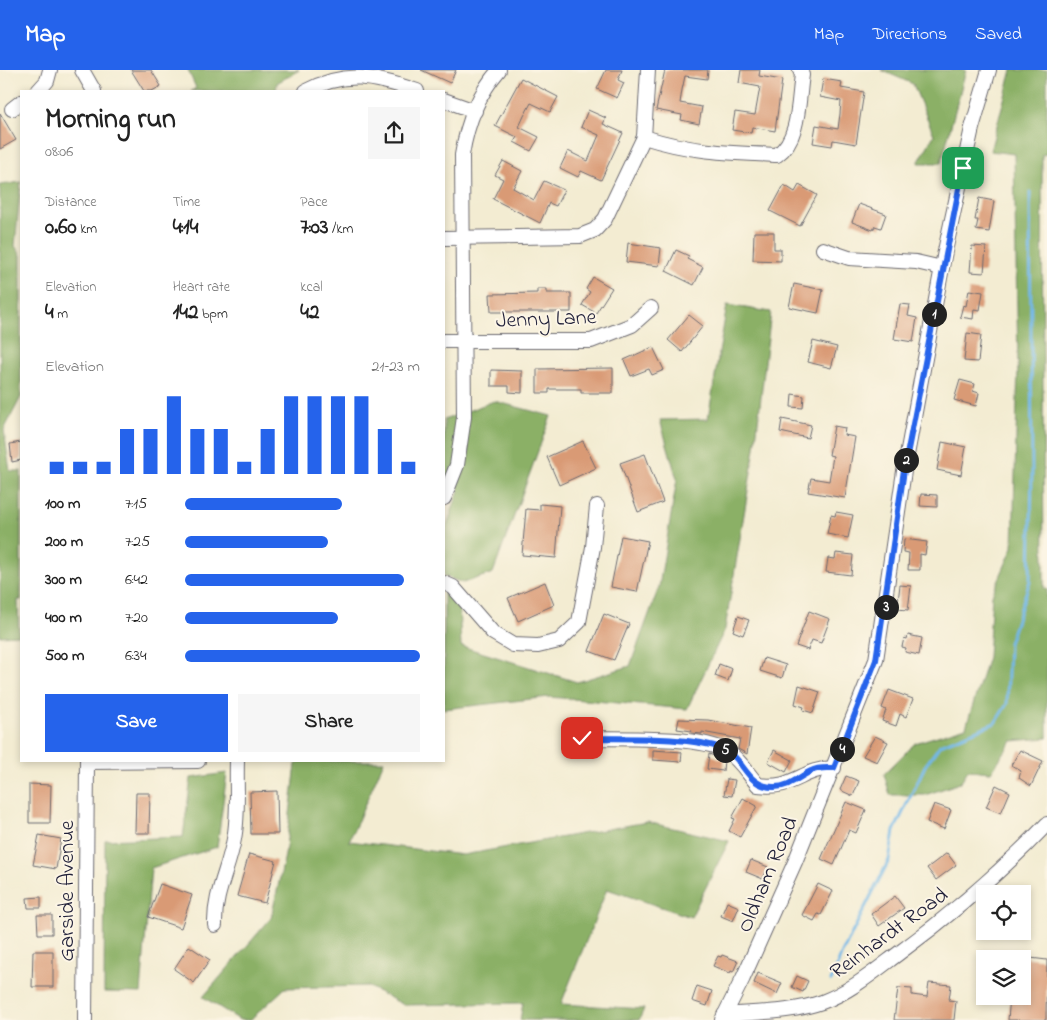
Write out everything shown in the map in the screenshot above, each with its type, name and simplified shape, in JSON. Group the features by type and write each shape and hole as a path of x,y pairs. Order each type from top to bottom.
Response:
{"street":[{"path":"39,90 47,80 50,70"},
{"path":"82,70 93,90"},
{"path":"445,495 460,450 464,417 462,155 475,110 483,92 499,70"},
{"path":"445,238 580,236 595,230 605,219 644,137 648,70"},
{"path":"644,137 674,147 696,151 777,155 785,149 793,136 802,75 800,70"},
{"name":"Oldham Road","path":"723,1018 795,862 876,660 904,470 942,268 972,128 989,70"},
{"path":"307,90 325,76 338,72 357,71 414,90"},
{"path":"445,100 475,110"},
{"path":"823,250 849,258 916,262 942,268"},
{"name":"Jenny Lane","path":"445,341 591,340 632,326 651,308"},
{"path":"445,583 453,587 493,634 513,645 538,646 559,642 579,622 594,547 597,506"},
{"path":"582,738 662,740 721,748 734,758 758,784 774,787 790,784 812,770 834,768"},
{"name":"Garside Avenue","path":"85,1020 87,762"},
{"path":"215,925 218,890 235,838 237,762"},
{"name":"Reinhardt Road","path":"723,1018 804,1007 824,1001 842,992 871,974 945,919 986,885 1047,824"}],"green space":[{"path":"188,70 299,70 277,83 276,90 193,90 196,88"},
{"path":"881,70 966,70 941,163 918,163 934,135 913,84"},
{"path":"1012,70 1047,70 1047,154 1042,155 1044,588 1047,589 1047,738 1012,741 991,772 968,770 960,783 925,795 890,795 884,774 915,743 966,727 988,657 992,595 1013,547 1018,364 1014,154 990,151"},
{"path":"20,182 15,246 20,254 20,399 4,430 10,471 20,471 19,635 0,636 0,185"},
{"path":"727,305 771,312 755,448 725,629 687,709 549,697 445,709 445,593 459,602 461,646 577,682 630,666 659,587 677,479 660,420 708,419"},
{"path":"494,401 551,416 493,573 463,583 445,576 445,531 459,490 445,481 445,420"},
{"path":"299,762 384,762 349,841 463,855 647,822 729,841 691,917 607,889 561,1004 644,1009 639,1020 520,1020 523,1003 404,1005 367,986 285,988 250,1020 240,1020 203,997 271,918 285,855 296,764"},
{"path":"227,773 217,847 151,868 141,993 104,992 105,840 183,837 191,778"}],"building":[{"path":"131,70 151,70 161,86 154,90 143,90"},
{"path":"421,70 456,70 450,83"},
{"path":"606,70 622,70 618,80 624,83 617,98 597,89"},
{"path":"665,70 708,70 707,79 685,76 682,90 680,103 702,107 699,124 681,120 682,115 656,110"},
{"path":"741,70 760,70 759,76 782,80 775,131 752,127 751,133 732,130 735,112 755,115 760,87 739,83"},
{"path":"521,78 558,97 550,112 531,103 524,116 519,127 539,137 531,151 514,142 517,137 495,126"},
{"path":"823,79 842,82 841,88 864,92 856,144 833,140 832,146 813,143 816,125 838,129 841,101 820,97"},
{"path":"588,110 606,118 603,124 623,133 601,180 581,171 578,177 560,168 568,151 588,161 599,135 581,127"},
{"path":"0,113 16,140 0,149"},
{"path":"503,161 522,171 513,188 534,200 544,181 564,190 556,206 549,203 540,223 493,199 503,179 495,175"},
{"path":"784,185 795,192 799,185 817,195 800,226 770,211"},
{"path":"979,198 994,201 989,232 976,230 978,220 975,220"},
{"path":"859,204 886,214 881,228 875,226 873,230 852,222"},
{"path":"754,232 774,232 774,249 781,249 781,261 753,260"},
{"path":"628,243 661,248 659,266 626,262"},
{"path":"972,246 986,247 984,273 970,272"},
{"path":"676,250 689,256 687,259 703,267 694,285 666,271"},
{"path":"593,277 612,288 596,313 582,305 590,292 586,289"},
{"path":"794,284 823,290 818,313 789,307"},
{"path":"537,289 547,289 547,293 571,293 571,312 491,312 490,294 537,293"},
{"path":"969,290 983,292 980,310 974,309 973,319 960,317 963,305 966,306"},
{"path":"900,304 910,305 908,316 917,318 913,342 894,339"},
{"path":"689,315 703,326 682,352 668,340"},
{"path":"967,333 981,335 978,362 964,361"},
{"path":"813,341 837,347 831,368 808,362"},
{"path":"653,347 664,370 652,375 649,369 631,376 624,360"},
{"path":"613,368 613,393 581,393 581,389 549,389 549,393 537,393 537,369"},
{"path":"491,370 522,371 522,393 509,392 509,386 491,386"},
{"path":"960,380 975,384 973,391 979,393 976,406 954,400"},
{"path":"792,394 804,396 803,408 791,407"},
{"path":"782,419 811,425 808,438 780,432"},
{"path":"834,426 845,428 844,435 855,437 845,498 808,492 811,478 829,481 833,456 829,455"},
{"path":"583,441 596,468 559,485 547,457"},
{"path":"20,442 20,460 12,462 10,444"},
{"path":"942,442 966,447 961,475 937,470"},
{"path":"645,454 663,502 638,512 620,463"},
{"path":"921,494 937,495 937,507 920,506"},
{"path":"540,504 560,506 556,558 522,555 526,509 540,510"},
{"path":"836,512 853,515 848,538 827,534 831,515 835,516"},
{"path":"621,536 648,541 637,592 611,587"},
{"path":"904,539 927,542 925,555 920,554 920,570 908,570 909,553 903,552"},
{"path":"836,553 853,555 851,575 826,572 828,558 835,559"},
{"path":"545,582 554,605 518,621 508,598"},
{"path":"900,585 911,586 908,610 897,609"},
{"path":"809,611 830,619 821,643 812,640 808,650 796,646"},
{"path":"604,614 629,624 614,660 589,651"},
{"path":"738,616 749,620 743,635 733,631"},
{"path":"908,635 922,638 919,655 905,652 906,648 902,647 904,638 907,639"},
{"path":"764,658 786,665 782,678 760,671"},
{"path":"719,664 732,669 728,681 715,676"},
{"path":"799,685 820,692 813,713 803,710 804,707 795,704"},
{"path":"889,690 913,699 906,717 900,714 896,726 882,721 886,710 882,708"},
{"path":"679,719 708,720 751,728 747,754 738,749 740,739 702,732 702,734 691,733 692,731 677,729"},
{"path":"875,736 888,742 877,762 863,756"},
{"path":"653,750 682,752 681,762 653,760"},
{"path":"774,750 792,760 786,772 768,762"},
{"path":"1020,750 1043,761 1031,786 1019,778 1021,771 1011,765"},
{"path":"709,754 724,760 723,771 707,769"},
{"path":"846,776 859,781 853,796 840,790"},
{"path":"727,779 735,780 732,796 724,795"},
{"path":"29,784 51,785 50,823 29,823"},
{"path":"996,785 1010,792 1001,813 986,807"},
{"path":"277,791 278,834 251,834 250,792"},
{"path":"136,793 150,793 149,833 135,833"},
{"path":"743,798 757,806 740,837 729,831 735,819 732,818"},
{"path":"846,802 866,810 856,833 849,830 834,865 821,859"},
{"path":"934,804 951,810 944,829 927,822"},
{"path":"39,835 61,839 56,869 33,865"},
{"path":"947,853 956,865 936,880 927,868"},
{"path":"249,854 276,861 265,903 237,896"},
{"path":"751,860 768,867 763,879 746,872"},
{"path":"160,884 192,895 181,928 148,917"},
{"path":"818,884 833,891 821,915 818,914 814,921 802,915"},
{"path":"895,896 904,908 879,926 871,914"},
{"path":"41,897 41,908 28,908 27,898"},
{"path":"727,902 739,907 733,921 721,916"},
{"path":"37,915 52,915 52,934 38,934"},
{"path":"189,946 210,960 194,983 174,969"},
{"path":"33,951 53,951 53,987 32,987"},
{"path":"722,955 738,961 733,972 731,971 730,973 713,966 718,956 721,957"},
{"path":"1031,958 1047,960 1046,1020 1008,1020 1009,1005 1031,1005"},
{"path":"758,973 782,983 777,994 754,983"},
{"path":"797,976 808,981 803,992 792,987"},
{"path":"929,983 951,985 949,1000 956,1001 954,1020 894,1020 898,988 912,989 912,995 927,997"},
{"path":"697,986 712,991 707,1006 692,1001"}],"waterway":[{"path":"831,981 842,953 889,860 894,831 925,766 940,745 995,723 1007,704 1009,643 1030,581 1032,471 1030,192"}],"route":[{"path":"582,738 662,740 721,748 728,752 758,784 774,787 790,784 812,770 834,768 876,660 885,612 904,470 945,251 963,168"}]}
